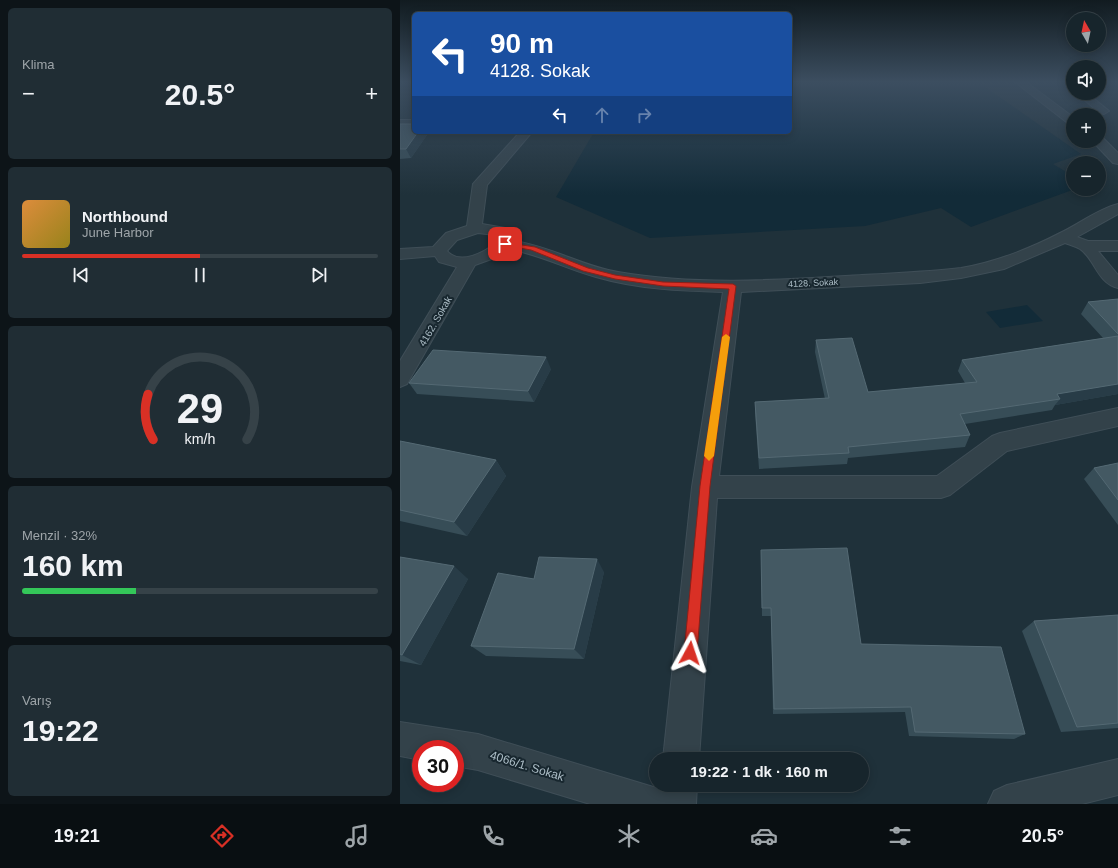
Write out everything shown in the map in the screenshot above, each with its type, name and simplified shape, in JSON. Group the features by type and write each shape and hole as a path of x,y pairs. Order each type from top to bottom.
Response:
{"street":[{"path":"400,123 412,123"},
{"path":"474,229 480,184 524,134"},
{"path":"1106,141 1118,140"},
{"path":"1106,148 1118,160"},
{"name":"4128. Sokak","path":"505,244 533,248 586,270 615,277 652,283 733,286 823,283 946,275 975,271 1001,265 1065,237 1118,208"},
{"path":"484,228 500,231 504,234 505,244 492,255 469,262 448,260 442,256 440,251 441,246 447,240 455,235 474,229 484,228"},
{"path":"1065,237 1086,246 1118,246"},
{"path":"1086,246 1110,277 1118,283"},
{"path":"400,254 440,251"},
{"name":"4162. Sokak","path":"400,380 469,262"},
{"path":"682,752 705,486 733,286"},
{"path":"705,486 941,487 1000,443 1118,416"},
{"name":"4066/1. Sokak","path":"400,739 478,752 651,804"},
{"path":"1007,804 1118,777"},
{"path":"677,804 678,792"}],"water":[{"path":"792,120 1032,120 1066,144 1066,148 1072,148 1081,154 1075,156 1066,156 1066,159 1053,164 1066,172 1066,192 971,227 941,208 865,226 650,238 556,197 593,134 792,134"},
{"path":"1027,305 1043,321 1000,328 986,312"}],"building":[{"path":"400,124 412,124 412,134 417,134 406,149 400,149"},
{"path":"1118,299 1118,334 1088,302"},
{"path":"1118,336 1118,384 1057,394 1060,399 960,414 970,435 848,447 849,453 759,458 755,402 829,398 816,340 852,338 868,392 977,382 962,360"},
{"path":"433,350 546,357 528,391 409,383"},
{"path":"400,441 496,460 454,522 400,510"},
{"path":"1118,463 1118,500 1094,468"},
{"path":"847,548 861,644 1001,647 1025,734 915,732 911,707 774,709 771,608 762,608 761,550"},
{"path":"400,557 454,566 402,655 400,654"},
{"path":"539,557 597,559 574,649 471,646 498,573 534,579"},
{"path":"1118,615 1118,723 1077,727 1034,621"}],"slow traffic":[{"path":"709,456 726,337"}],"route":[{"path":"505,244 533,248 558,260 586,270 615,277 652,283 685,286 733,286 705,486 690,653"}]}
